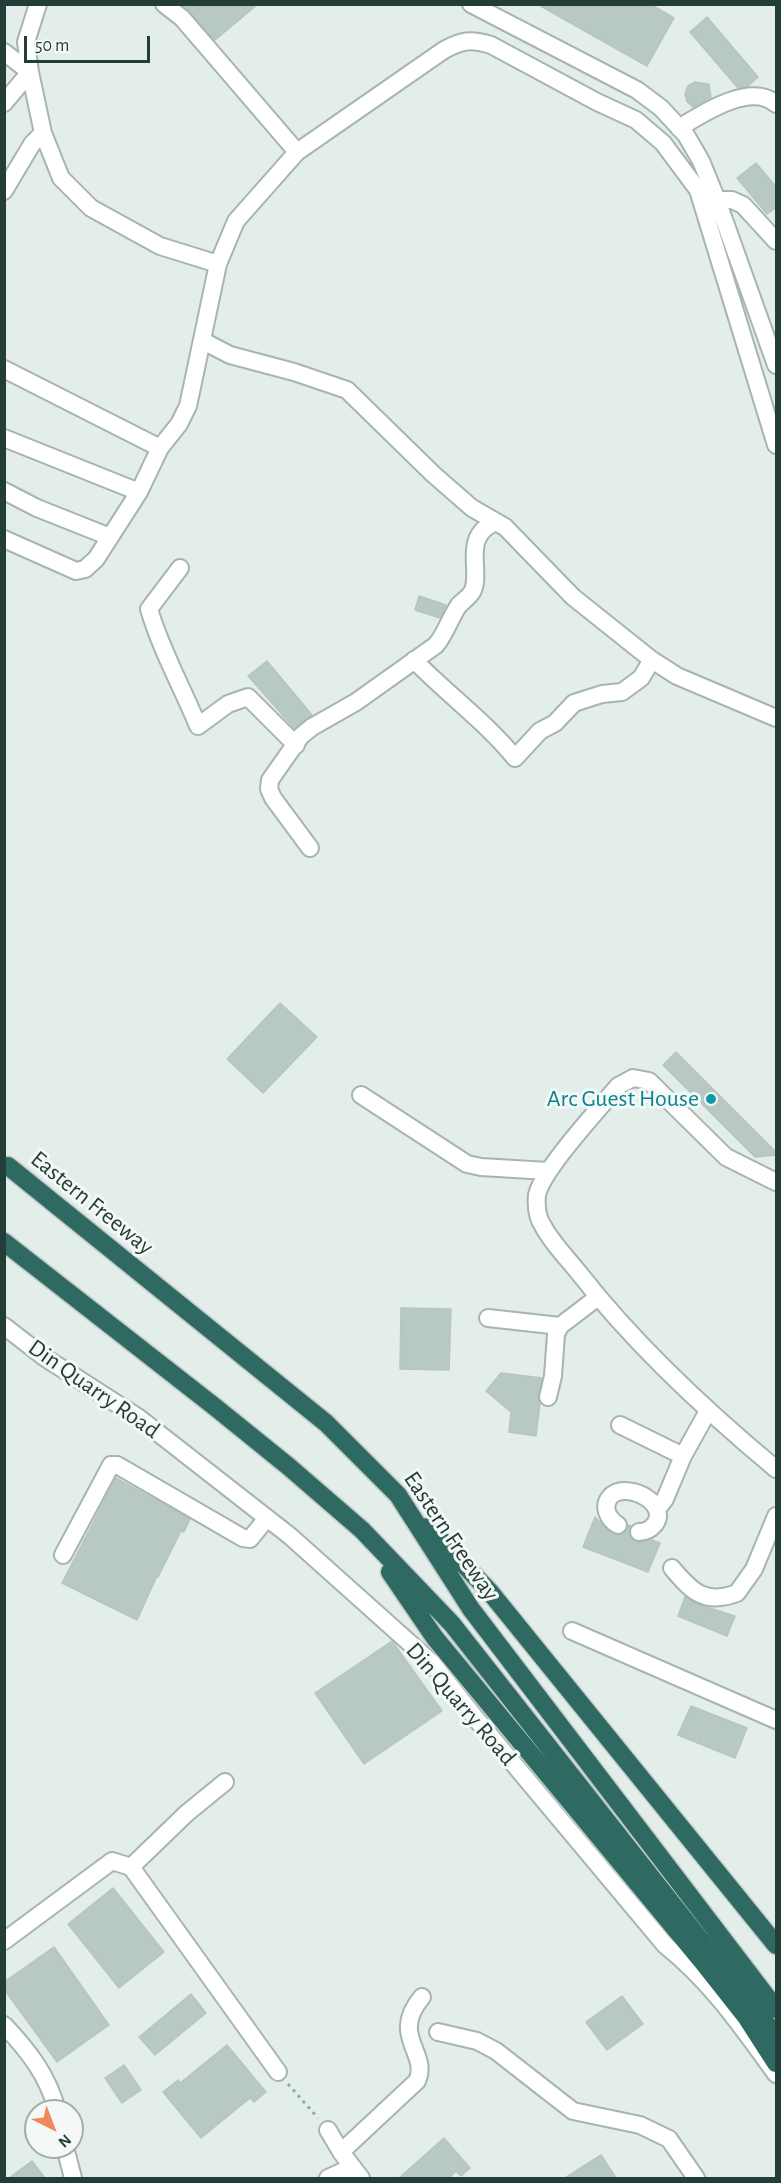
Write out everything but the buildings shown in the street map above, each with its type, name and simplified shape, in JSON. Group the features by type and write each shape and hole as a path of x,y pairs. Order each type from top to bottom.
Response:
{"highway":[{"name":"Eastern Freeway","path":"8,1166 326,1423 398,1495 471,1609 777,2008"},
{"name":"Eastern Freeway","path":"4,1242 252,1436 362,1530 452,1624 777,2036"},
{"path":"398,1495 490,1592 777,1945"},
{"path":"362,1530 435,1638 702,1961 747,2018 777,2063"}],"street":[{"path":"38,4 26,42 43,133 61,178 91,208 160,246 218,264"},
{"path":"164,4 182,18 297,152"},
{"path":"471,4 637,90 661,108 686,135 717,200 777,365"},
{"path":"4,539 76,571 85,569 96,559 139,492 160,448 179,424 188,406 218,264 236,221 297,152 444,50 456,44 475,40 491,45 597,102 636,120 663,143 698,190 777,445"},
{"path":"4,52 30,72"},
{"path":"4,103 30,72"},
{"path":"679,128 709,109 741,99 759,96 777,105"},
{"path":"4,191 32,144 43,133"},
{"path":"717,200 732,200 743,205 777,241"},
{"path":"203,341 230,355 294,372 347,390 472,508 505,527 573,597 652,660 677,676 777,718"},
{"path":"4,369 160,448"},
{"path":"4,438 139,492"},
{"path":"4,491 110,537"},
{"path":"310,848 273,798 269,789 270,780 302,736 312,727 356,702 436,645 459,606 472,593 475,585 474,556 479,536 489,525 496,522"},
{"path":"180,568 149,609 158,639 198,726 228,704 248,697 296,745"},
{"path":"414,660 438,685 502,742 515,758 540,731 555,723 574,703 602,694 622,692 641,678 652,660"},
{"path":"777,1182 726,1157 649,1081 633,1078 618,1086 548,1171 538,1194 537,1210 542,1226 597,1297 646,1350 708,1411 777,1469"},
{"path":"361,1095 467,1164 548,1171"},
{"path":"548,1397 553,1376 556,1334 560,1326 597,1297"},
{"path":"488,1318 560,1326"},
{"name":"Din Quarry Road","path":"4,1326 44,1357 138,1418 290,1536 432,1663 665,1945 691,1966 726,2005 777,2074"},
{"path":"658,1508 665,1499 683,1456 708,1411"},
{"path":"620,1425 683,1456"},
{"path":"63,1555 111,1465 117,1465 243,1538 250,1539 267,1518"},
{"path":"618,1525 608,1515 606,1506 613,1494 621,1491 631,1492 652,1501 658,1508 657,1521 652,1528 639,1532"},
{"path":"672,1568 687,1586 701,1596 716,1598 737,1593 754,1569 777,1516"},
{"path":"572,1631 777,1720"},
{"path":"131,1867 187,1813 225,1782"},
{"path":"4,1941 112,1861 131,1867 278,2072"},
{"path":"341,2152 417,2081 419,2067 410,2040 408,2024 412,2009 422,1997"},
{"path":"4,2025 27,2048 52,2091 54,2099"},
{"path":"438,2032 477,2041 496,2051 517,2070 573,2111 640,2126 669,2139 696,2178"},
{"path":"328,2130 356,2173 328,2178"},
{"path":"68,2159 73,2178"}],"path":[{"path":"278,2072 328,2130"}],"place":[{"name":"Arc Guest House","path":"711,1099"}]}
